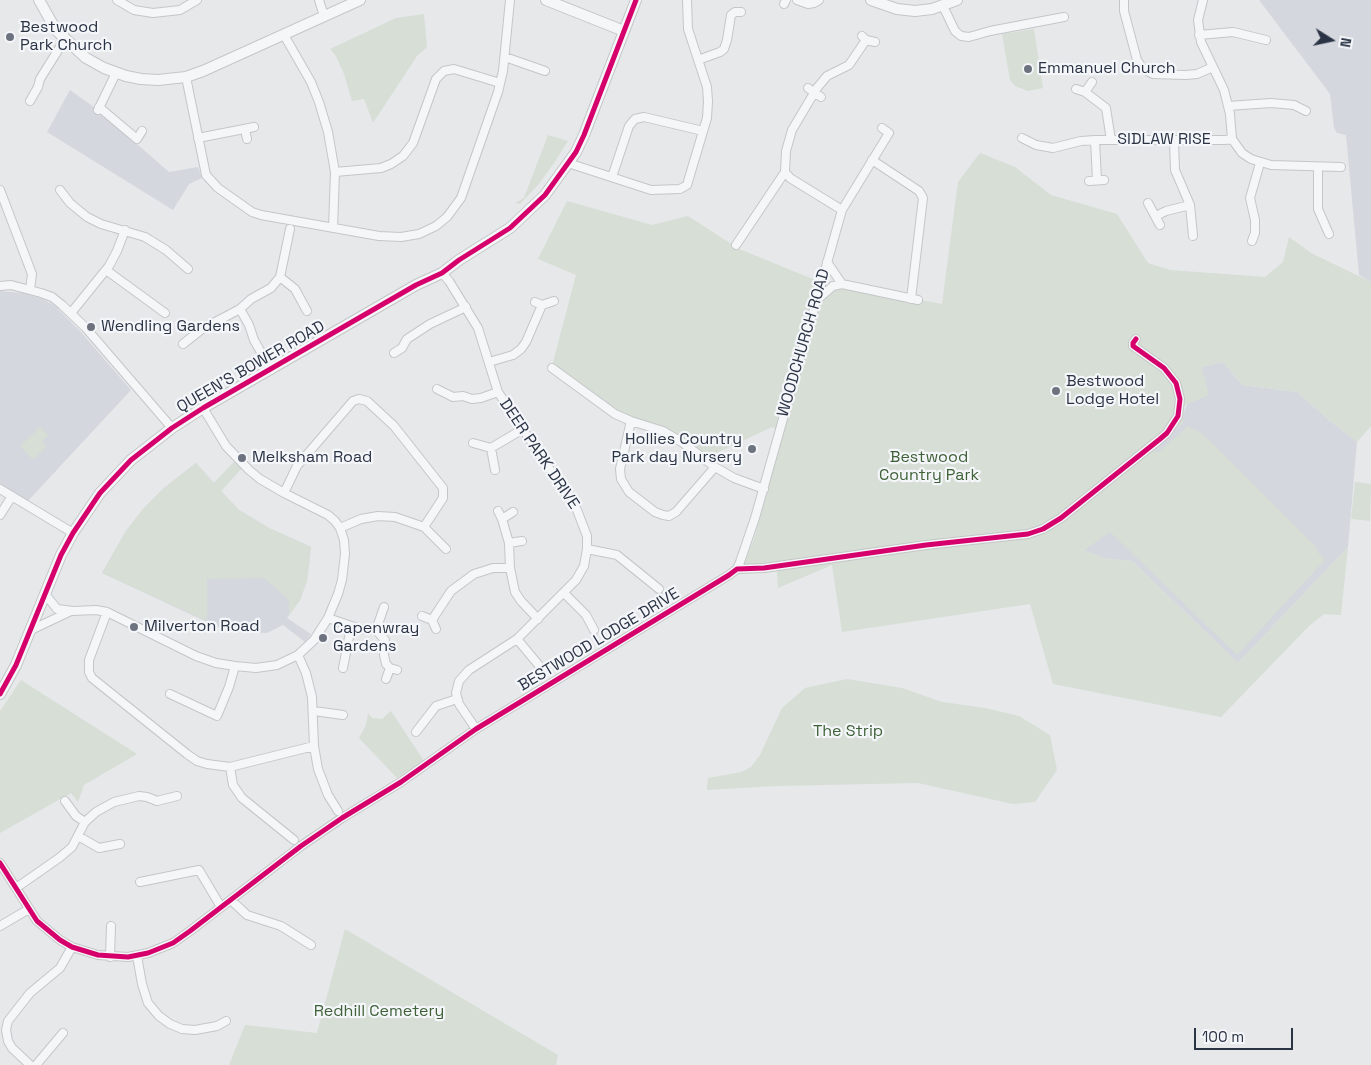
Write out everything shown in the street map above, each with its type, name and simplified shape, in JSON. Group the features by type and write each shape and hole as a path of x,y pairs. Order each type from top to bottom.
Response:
{"street":[{"path":"39,0 53,24 65,39 86,58 116,73 148,80 186,77 203,72 360,0"},
{"path":"117,0 134,10 153,13 180,10 197,0"},
{"path":"319,0 324,16"},
{"path":"186,77 205,172 210,181 218,188 252,212 379,236 401,237 419,234 447,217 461,198 500,83 505,56 510,0"},
{"path":"546,0 557,2 624,31"},
{"name":"QUEEN'S BOWER ROAD","path":"0,694 16,665 44,594 73,533 87,509 112,478 131,460 172,428 203,408 416,285 442,273 510,228 545,195 568,163 584,135 636,0"},
{"path":"568,163 651,190 684,187 690,181 708,110 708,93 706,81 688,29 687,0"},
{"path":"796,0 808,4 814,4 819,0"},
{"path":"871,0 906,11 943,6 957,0"},
{"path":"1124,0 1124,10 1137,60 1143,69 1156,74 1186,75 1197,74 1213,67"},
{"path":"1203,0 1198,20 1199,35 1203,49 1224,90 1232,138 1246,156 1260,163 1278,166 1341,167"},
{"path":"943,6 955,31 961,36 969,37 1058,15"},
{"path":"698,60 720,52 724,48 731,15 735,12 741,12"},
{"path":"1199,35 1233,32 1256,41 1266,40"},
{"path":"284,35 307,74 319,102 328,132 335,172 333,228"},
{"path":"735,244 785,172 786,151 792,130 815,92 827,76 848,65 864,38 875,42"},
{"path":"30,102 40,80 65,39"},
{"path":"505,56 541,67"},
{"path":"335,172 381,168 403,156 413,143 436,79 444,71 454,68 500,83"},
{"path":"116,73 99,108 137,139 142,132"},
{"path":"1085,92 1092,82"},
{"path":"1076,89 1085,92 1106,108 1112,140"},
{"path":"1228,106 1270,103 1303,106"},
{"path":"612,177 629,126 635,119 644,118 703,131"},
{"path":"198,138 250,128 247,139"},
{"name":"WOODCHURCH ROAD","path":"737,569 764,489 842,210 888,132 882,128"},
{"name":"SIDLAW RISE","path":"1033,134 1025,140 1041,147 1053,148 1081,141 1094,140 1225,140 1232,138"},
{"name":"SIDLAW RISE","path":"1094,140 1097,180"},
{"path":"1174,140 1175,170 1190,205 1196,231"},
{"path":"817,300 833,286 842,284 915,300 924,198 919,191 872,160"},
{"path":"1257,236 1256,220 1250,198 1260,163"},
{"path":"1318,167 1318,210 1329,234"},
{"path":"785,172 790,178 842,210"},
{"path":"60,190 70,203 87,217 101,224 125,230 153,241 166,250 179,267 188,269"},
{"path":"0,191 32,274 30,290"},
{"path":"1148,203 1160,225"},
{"path":"1156,216 1166,211 1190,205"},
{"path":"1326,226 1334,223"},
{"path":"70,313 106,270 117,251 125,230"},
{"path":"183,344 202,329 240,309 270,288 280,277 290,230"},
{"path":"827,262 842,284"},
{"path":"106,270 165,313"},
{"name":"DEER PARK DRIVE","path":"442,273 478,328 498,392 578,510 587,536 584,566 576,580 517,639 463,675 457,687 457,699"},
{"path":"280,277 295,289 307,311"},
{"path":"295,289 302,284"},
{"path":"0,286 12,286 52,297 70,313 172,428"},
{"path":"489,362 512,355 521,349 526,342 538,303 554,301"},
{"path":"394,353 405,350 407,339 430,324 466,307"},
{"path":"240,309 249,325 254,340 271,370"},
{"path":"737,569 764,568 926,545 1028,534 1043,529 1144,453 1167,433 1177,419 1180,399 1176,383 1164,368 1133,346 1136,339"},
{"path":"552,368 605,407 631,421 664,431 715,467 734,478 764,489"},
{"path":"436,388 452,401 481,398 498,392"},
{"path":"284,493 297,466 353,401 359,399 367,401 394,426 443,488 443,498 424,527"},
{"path":"44,594 57,609 107,612 196,656 235,666 256,668 277,665 298,655 314,640 328,618 338,594 344,565 344,540 340,528 328,515 260,479 240,462 226,446 203,408"},
{"path":"631,421 620,469 620,479 629,492 655,512 669,516 676,512 715,467"},
{"path":"473,443 490,448 523,429"},
{"path":"490,448 495,470"},
{"path":"0,489 73,533"},
{"path":"0,515 12,496"},
{"path":"498,511 509,543 510,568 515,592 538,619"},
{"path":"502,519 513,512"},
{"path":"340,528 361,519 378,516 395,517 424,527 446,548"},
{"path":"509,543 522,541"},
{"path":"587,549 617,555 647,574 659,589"},
{"path":"432,620 450,591 472,571 510,568"},
{"name":"BESTWOOD LODGE DRIVE","path":"0,863 37,920 49,932 72,947 88,953 110,957 136,956 173,943 301,846 400,782 476,729 737,569"},
{"path":"564,593 586,615 594,630"},
{"path":"376,630 384,607"},
{"path":"31,630 73,611"},
{"path":"107,612 89,660 89,672 92,678 197,761 218,767 230,767 314,746"},
{"path":"422,616 432,620 436,628"},
{"path":"328,618 351,627 376,630 385,640 384,655 386,664 393,669 386,679"},
{"path":"343,668 349,661 351,627"},
{"path":"517,639 542,669"},
{"path":"298,655 310,684 314,711 314,746 324,786 338,811"},
{"path":"536,661 544,656"},
{"path":"170,694 217,716 235,666"},
{"path":"416,732 436,706 457,699 476,729"},
{"path":"314,711 338,717"},
{"path":"424,721 432,726"},
{"path":"230,767 233,785 242,798 294,840"},
{"path":"16,888 72,847 85,822 96,812 114,802 139,796 146,796 157,801 177,796"},
{"path":"65,801 76,816 85,822"},
{"path":"78,836 99,848 120,844"},
{"path":"140,882 199,870 222,907"},
{"path":"231,900 247,915 281,926 308,941"},
{"path":"0,926 29,909"},
{"path":"110,926 110,957"},
{"path":"30,1065 12,1048 8,1041 6,1030 8,1021 30,993 60,968 72,947"},
{"path":"136,956 148,1003 159,1016 170,1024 182,1030 195,1030 217,1026 226,1021"},
{"path":"38,1062 63,1033"}],"shaded area":[{"path":"1259,0 1371,0 1371,282 1359,275 1346,135 1337,133 1334,128 1330,94"},
{"path":"70,90 98,110 169,172 198,167 202,178 189,184 173,210 47,132"},
{"path":"0,291 23,293 43,299 55,306 80,331 131,390 28,501 0,484"},
{"path":"1223,362 1242,385 1297,392 1357,442 1348,547 1238,663 1132,561 1103,558 1084,550 1073,515 1164,441 1179,425 1202,367"},
{"path":"234,462 241,469 221,491 239,510 269,528 311,547 307,581 300,600 287,618 311,634 305,642 283,625 267,633 238,632 220,628 102,573 126,531 143,509 164,488 196,463 214,483"}],"green space":[{"path":"424,14 427,47 417,56 373,123 364,99 352,101 344,74 336,56 330,49 396,18"},
{"path":"1034,29 1043,88 1028,91 1015,86 1010,80 1002,34"},
{"path":"548,135 568,141 538,185 520,204 515,203 524,198"},
{"name":"Bestwood Country Park","path":"980,153 1015,167 1051,195 1117,214 1148,263 1170,270 1265,277 1283,262 1289,237 1311,253 1371,282 1371,426 1357,442 1297,392 1242,385 1223,362 1202,367 1209,395 1185,405 1182,425 1179,425 1154,449 1157,453 1188,426 1203,434 1318,549 1317,551 1325,560 1237,655 1110,532 1085,550 1103,558 1132,561 1238,663 1348,547 1341,615 1324,614 1309,626 1221,717 1053,684 1030,604 842,632 832,565 778,588 777,571 740,574 754,539 784,431 772,427 708,457 624,415 552,366 576,275 538,259 567,201 652,225 688,216 739,249 835,288 852,289 920,303 921,300 942,304 958,182"},
{"path":"40,427 48,435 42,441 47,446 33,460 20,446"},
{"path":"234,462 241,469 221,491 239,510 269,528 311,547 307,581 300,600 287,618 289,614 289,600 264,578 207,579 207,621 102,573 126,531 143,509 164,488 196,463 214,483"},
{"path":"1355,482 1371,484 1370,521 1351,519"},
{"name":"The Strip","path":"847,679 902,688 942,702 985,708 1019,716 1050,735 1057,770 1035,802 1013,804 918,783 777,786 707,790 708,778 741,772 751,767 760,755 782,708 805,688"},
{"path":"21,680 137,754 84,785 78,802 71,793 0,833 0,711"},
{"path":"391,711 424,761 397,778 359,738 366,725 368,713 372,718 382,719"},
{"name":"Redhill Cemetery","path":"345,929 558,1055 556,1065 229,1065 245,1025 317,1033"}],"cycle path":[{"path":"0,694 16,665 61,555 73,533 100,493 131,460 172,428 203,408 416,285 442,273 510,228 545,195 576,152 584,135 636,0"},
{"path":"0,863 37,921 60,940 72,947 98,955 128,957 148,953 173,943 301,846 401,782 476,729 737,569 764,568 926,545 1028,534 1043,529 1061,518 1167,433 1178,416 1180,399 1176,383 1164,368 1133,346 1136,339"}],"place":[{"name":"Bestwood Park Church","path":"10,37"},
{"name":"Emmanuel Church","path":"1028,69"},
{"name":"Wendling Gardens","path":"91,327"},
{"name":"Bestwood Lodge Hotel","path":"1056,391"},
{"name":"Hollies Country Park day Nursery","path":"752,449"},
{"name":"Melksham Road","path":"242,458"},
{"name":"Milverton Road","path":"134,627"},
{"name":"Capenwray Gardens","path":"323,638"}]}
